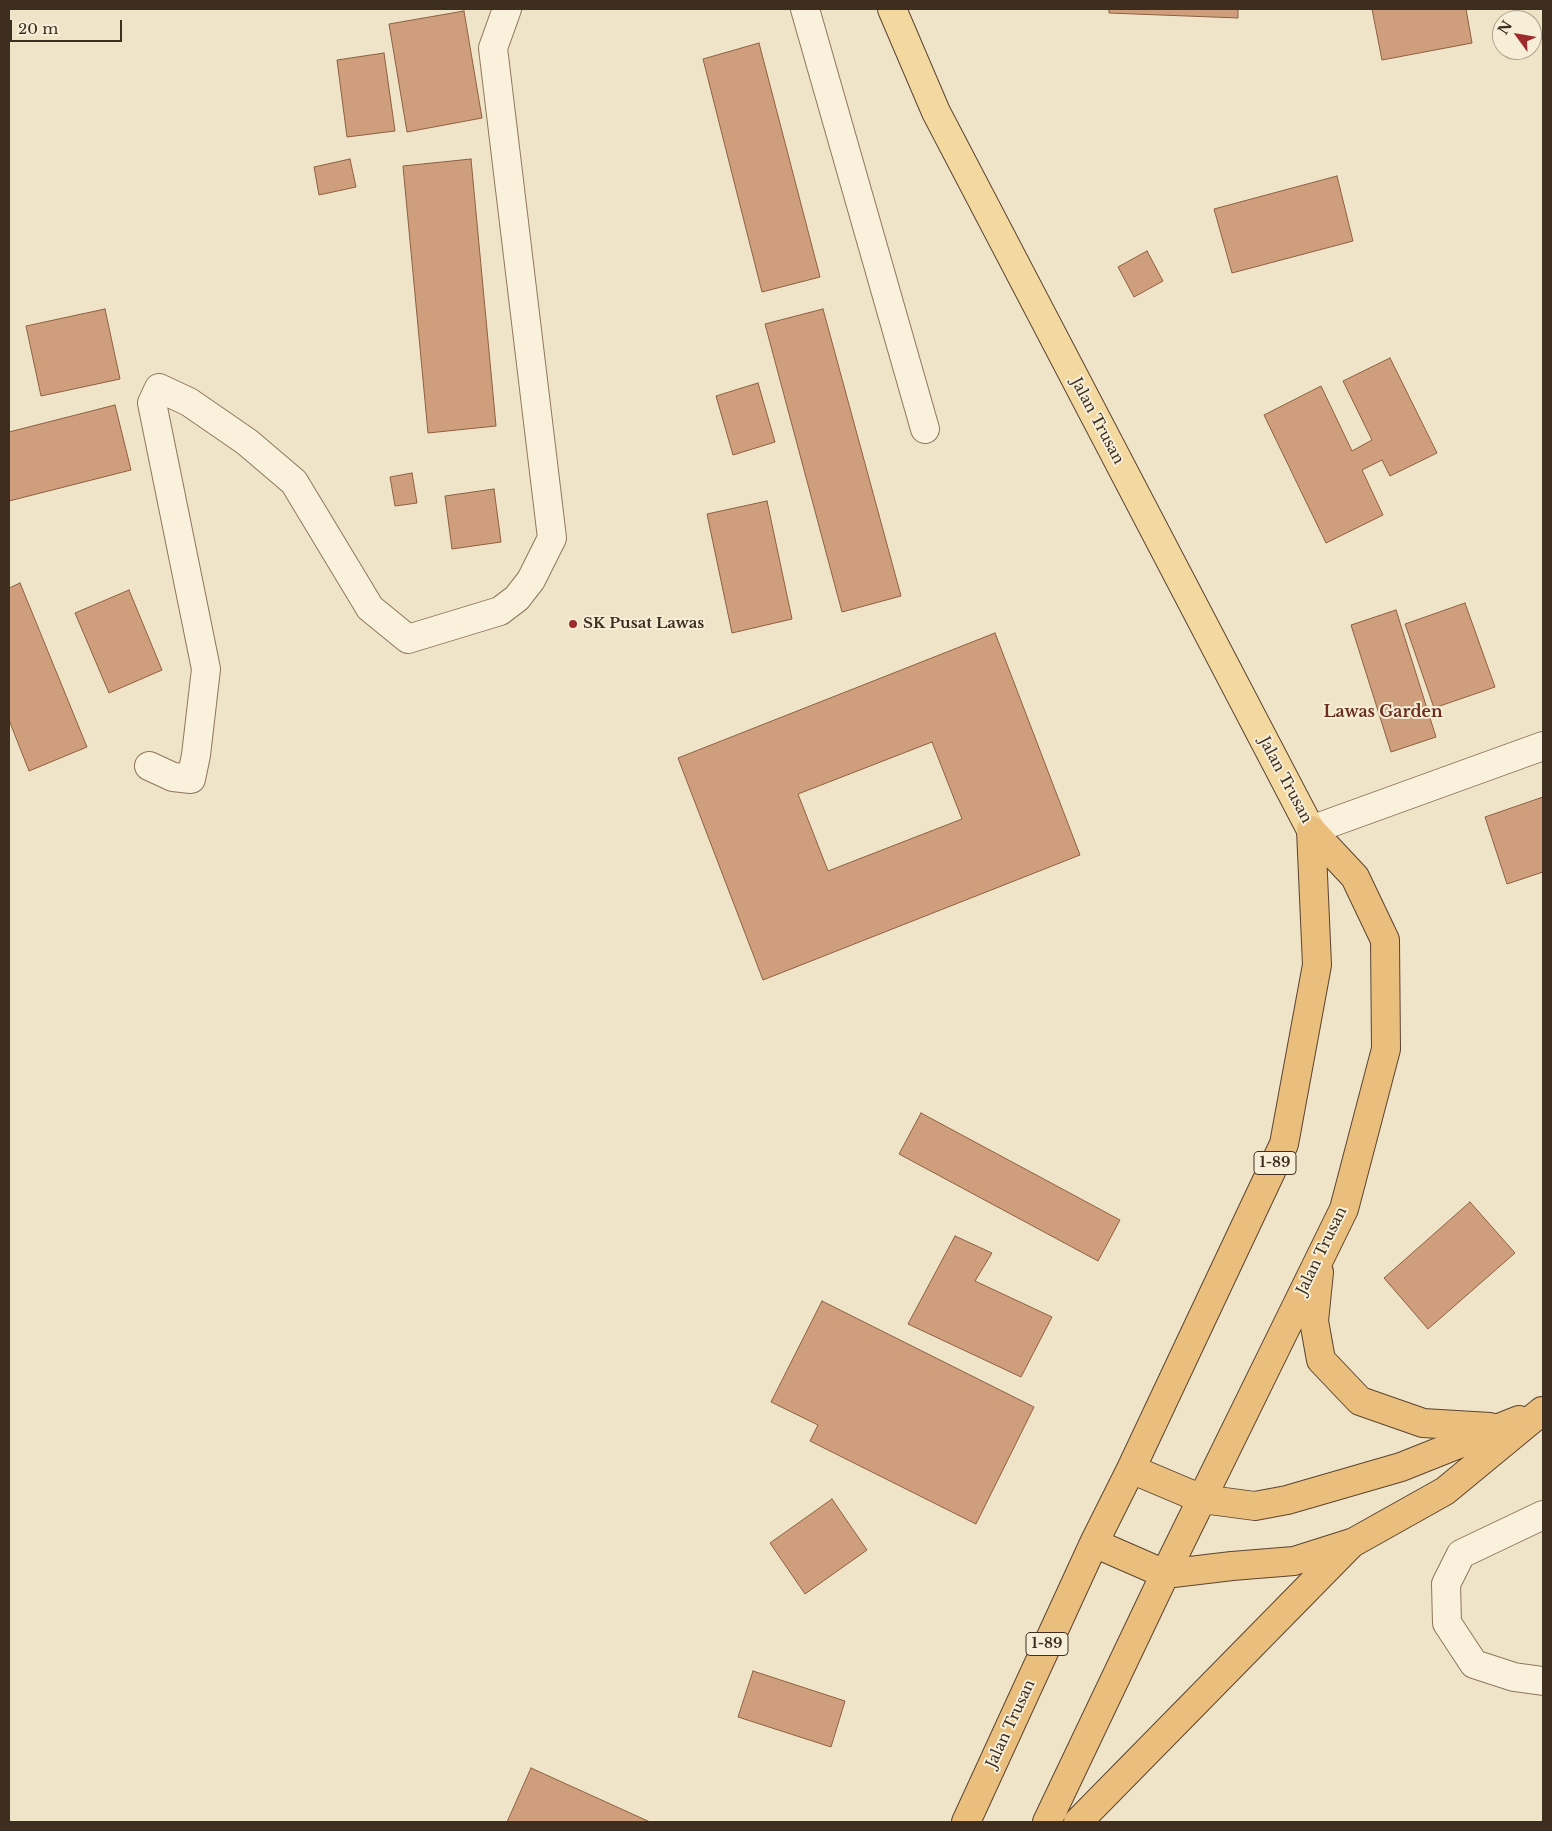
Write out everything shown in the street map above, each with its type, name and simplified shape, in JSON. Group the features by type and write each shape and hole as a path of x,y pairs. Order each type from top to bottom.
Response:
{"highway":[{"name":"Jalan Trusan","path":"1048,1822 1165,1574 1344,1209 1386,1049 1385,940 1354,877 1311,830"},
{"name":"Jalan Trusan","path":"966,1822 1094,1543 1131,1469 1284,1144 1317,964 1311,830"},
{"path":"1321,1253 1314,1322 1321,1360 1360,1401 1424,1423 1498,1428"},
{"path":"1131,1469 1202,1499 1254,1506 1287,1500 1401,1468 1543,1411"},
{"path":"1094,1543 1165,1574 1232,1566 1294,1562 1354,1542 1445,1491 1543,1411"},
{"path":"1078,1822 1354,1542"}],"main road":[{"name":"Jalan Trusan","path":"892,9 936,112 1311,830"}],"street":[{"path":"148,766 173,777 191,779 196,755 206,669 152,403 159,388 190,402 248,442 294,482 370,608 408,639 500,611 517,598 531,580 552,538 493,48 507,9"},
{"path":"805,9 925,430"},
{"path":"1311,830 1543,746"},
{"path":"1543,1515 1461,1554 1446,1584 1447,1623 1474,1664 1514,1678 1543,1681"}],"building":[{"path":"1109,9 1238,9 1238,18 1109,13"},
{"path":"1372,9 1466,9 1472,43 1382,60"},
{"path":"464,11 482,118 407,132 389,24"},
{"path":"759,43 820,277 762,292 703,59"},
{"path":"384,53 395,131 347,137 337,60"},
{"path":"350,159 356,187 319,195 314,167"},
{"path":"471,159 496,426 428,433 403,166"},
{"path":"1337,176 1353,241 1232,273 1214,209"},
{"path":"1147,251 1163,281 1134,297 1118,267"},
{"path":"105,309 120,379 41,396 26,326"},
{"path":"823,309 901,596 842,612 765,324"},
{"path":"1390,358 1437,453 1390,476 1382,460 1362,470 1383,515 1326,543 1264,415 1321,386 1352,451 1372,440 1343,381"},
{"path":"758,383 775,442 733,455 716,396"},
{"path":"115,405 131,470 9,501 9,432"},
{"path":"412,473 417,503 395,506 390,477"},
{"path":"494,489 501,542 452,549 445,496"},
{"path":"767,501 792,619 732,633 707,514"},
{"path":"20,583 87,747 29,771 9,720 9,588"},
{"path":"129,590 162,670 109,693 75,613"},
{"path":"1465,603 1495,687 1434,708 1405,624"},
{"path":"1396,610 1436,737 1391,752 1351,625"},
{"path":"995,633 1080,855 763,980 678,758","holes":["932,742 962,819 828,871 798,794"]},
{"path":"1543,797 1543,872 1507,884 1485,817"},
{"path":"921,1113 1120,1220 1098,1261 899,1154"},
{"path":"1470,1202 1515,1253 1428,1329 1384,1278"},
{"path":"955,1236 992,1253 975,1281 1052,1317 1021,1377 908,1324"},
{"path":"822,1301 1034,1407 976,1524 810,1441 818,1425 771,1402"},
{"path":"832,1499 867,1550 805,1594 770,1543"},
{"path":"753,1671 845,1701 831,1747 738,1717"},
{"path":"531,1768 650,1822 507,1822"}],"place":[{"name":"SK Pusat Lawas","path":"573,624"}],"district":[{"name":"Lawas Garden","path":"1383,712"}]}
